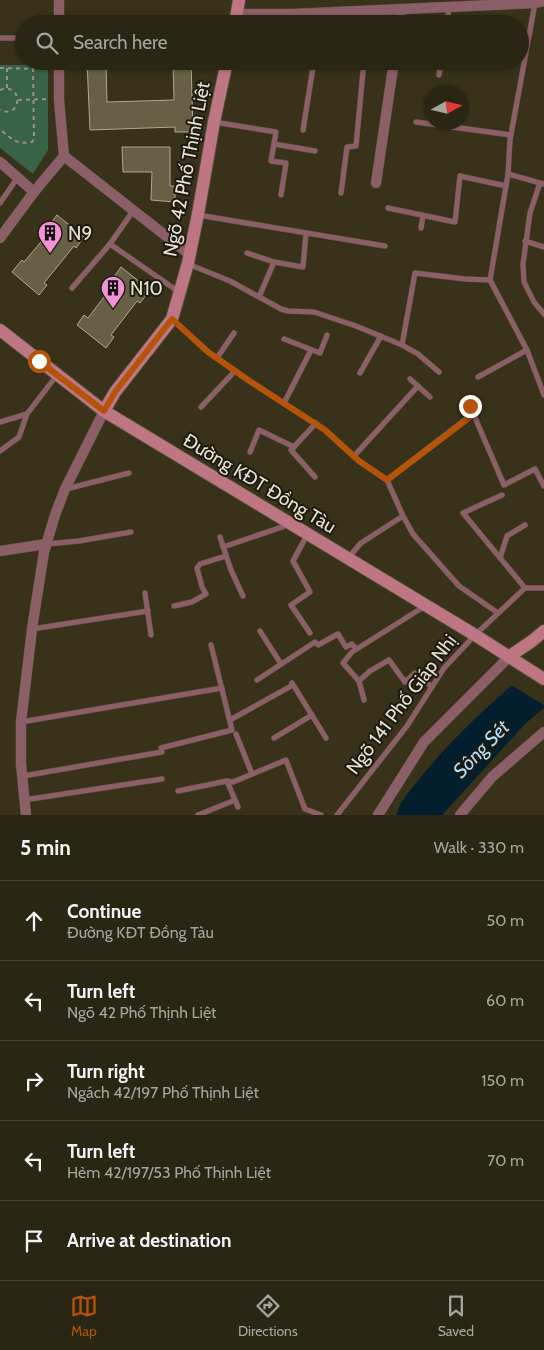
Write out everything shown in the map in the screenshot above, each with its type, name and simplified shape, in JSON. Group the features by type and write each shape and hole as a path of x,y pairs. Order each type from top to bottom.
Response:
{"main road":[{"path":"237,15 239,0"},
{"name":"Ngõ 42 Phố Thịnh Liệt","path":"104,411 115,392 172,319 198,214 225,70"},
{"name":"Đường KĐT Đồng Tàu","path":"0,330 104,411 510,656 544,679"},
{"path":"510,656 544,631"}],"street":[{"path":"59,0 59,15"},
{"path":"293,15 368,11 398,6 538,1"},
{"path":"0,238 64,156 59,100 59,70"},
{"path":"376,183 393,70"},
{"path":"64,156 133,210 188,259"},
{"path":"0,162 34,192"},
{"name":"Ngõ 42 Phố Thịnh Liệt","path":"26,815 22,776 21,722 32,629 44,552 55,515 66,489 104,411"},
{"path":"0,550 46,544"},
{"path":"378,815 424,742 510,656"},
{"path":"460,815 492,777 544,732"}],"lane":[{"path":"529,46 538,1"},
{"path":"368,11 368,15"},
{"path":"0,38 15,38"},
{"path":"303,130 313,70"},
{"path":"341,193 347,147 356,146 363,70"},
{"path":"439,75 440,70"},
{"path":"524,70 511,135 508,174 490,280 527,350 544,395"},
{"path":"214,122 276,132 271,161 286,163 281,195"},
{"path":"416,122 511,135"},
{"path":"274,144 315,151"},
{"path":"388,208 455,222 460,176 456,170"},
{"path":"508,174 542,184 530,213 523,264 524,282 534,302 544,314"},
{"path":"460,176 506,186"},
{"path":"0,203 18,177"},
{"path":"72,288 110,244 133,210"},
{"path":"198,214 385,246"},
{"path":"420,228 423,216"},
{"path":"247,253 274,262 303,267 306,233"},
{"path":"525,241 544,247"},
{"path":"110,244 179,292"},
{"path":"188,259 273,306 288,311 314,312 356,326 402,345 418,354 439,372"},
{"path":"259,297 274,262"},
{"path":"402,345 415,273 490,280"},
{"path":"172,319 208,352 316,423 359,461 387,480 413,534 459,586 498,613"},
{"path":"217,358 234,333"},
{"path":"284,339 320,353 328,335"},
{"path":"360,373 381,336"},
{"path":"284,403 311,350"},
{"path":"478,377 527,350"},
{"path":"201,407 235,371"},
{"path":"0,451 19,437 27,414 57,374"},
{"path":"410,379 430,397"},
{"path":"354,456 418,386"},
{"path":"470,406 504,485 534,469 544,486"},
{"path":"0,422 27,414"},
{"path":"387,480 474,414"},
{"path":"314,477 291,450 316,423"},
{"path":"250,452 259,430 294,447"},
{"path":"66,489 129,474"},
{"path":"502,496 463,514 525,588 544,588"},
{"path":"348,558 361,543 403,516"},
{"path":"223,548 290,524"},
{"path":"500,558 507,536 525,525"},
{"path":"46,544 79,541 131,532"},
{"path":"308,534 293,561 310,592 291,605 310,633"},
{"path":"220,537 231,570 243,596"},
{"path":"174,606 192,602 206,594 197,568 200,564 226,556"},
{"name":"Ngõ 141 Phố Giáp Nhị","path":"337,815 407,726 444,668 475,635 525,588"},
{"path":"145,593 151,635"},
{"path":"364,700 359,681 343,663 354,650 426,605"},
{"path":"32,629 148,611"},
{"path":"260,631 281,664"},
{"path":"257,680 315,642 318,646 338,634 346,647 352,644 354,650"},
{"path":"211,645 230,720 252,774"},
{"path":"359,681 370,671 389,660 405,682 415,673 432,686"},
{"path":"230,720 292,683 326,738"},
{"path":"21,722 222,688"},
{"path":"274,738 312,716"},
{"path":"22,776 162,750 234,732"},
{"path":"178,791 227,781 233,782 286,760 306,809 321,815"},
{"path":"24,800 162,779"},
{"path":"227,781 238,807"},
{"path":"198,815 235,800"}],"path":[{"path":"0,68 15,68"},
{"path":"6,68 7,89"},
{"path":"0,129 15,141 32,142 34,138 33,70"},
{"path":"0,90 7,89 13,91 18,100"},
{"path":"18,100 59,100"},
{"path":"0,110 6,112 13,110 18,100"}],"green space":[{"path":"0,65 15,65 15,70 48,70 48,150 33,174 0,148"}],"water":[{"name":"Sông Sét","path":"544,657 544,708 526,723 442,815 396,815 407,794 445,749 493,702"}],"pier":[{"path":"544,655 544,705 511,685"}],"building":[{"path":"87,70 106,70 107,102 174,100 173,70 191,70 193,132 175,132 175,127 90,130"},
{"path":"122,147 170,147 170,186 175,186 175,202 151,200 152,172 123,172"},
{"name":"N9","path":"57,215 84,237 76,248 74,246 44,283 47,285 39,295 12,272 22,260 24,262 51,230 47,228"},
{"name":"N10","path":"121,267 150,290 140,303 137,301 111,335 114,337 106,348 77,325 84,315 88,318 114,284 111,281"}],"place":[{"name":"N9","path":"50,254"},
{"name":"N10","path":"113,309"}],"route":[{"path":"39,361 104,411 115,392 172,319 208,352 325,430 359,461 387,480 474,414 470,406"}]}
